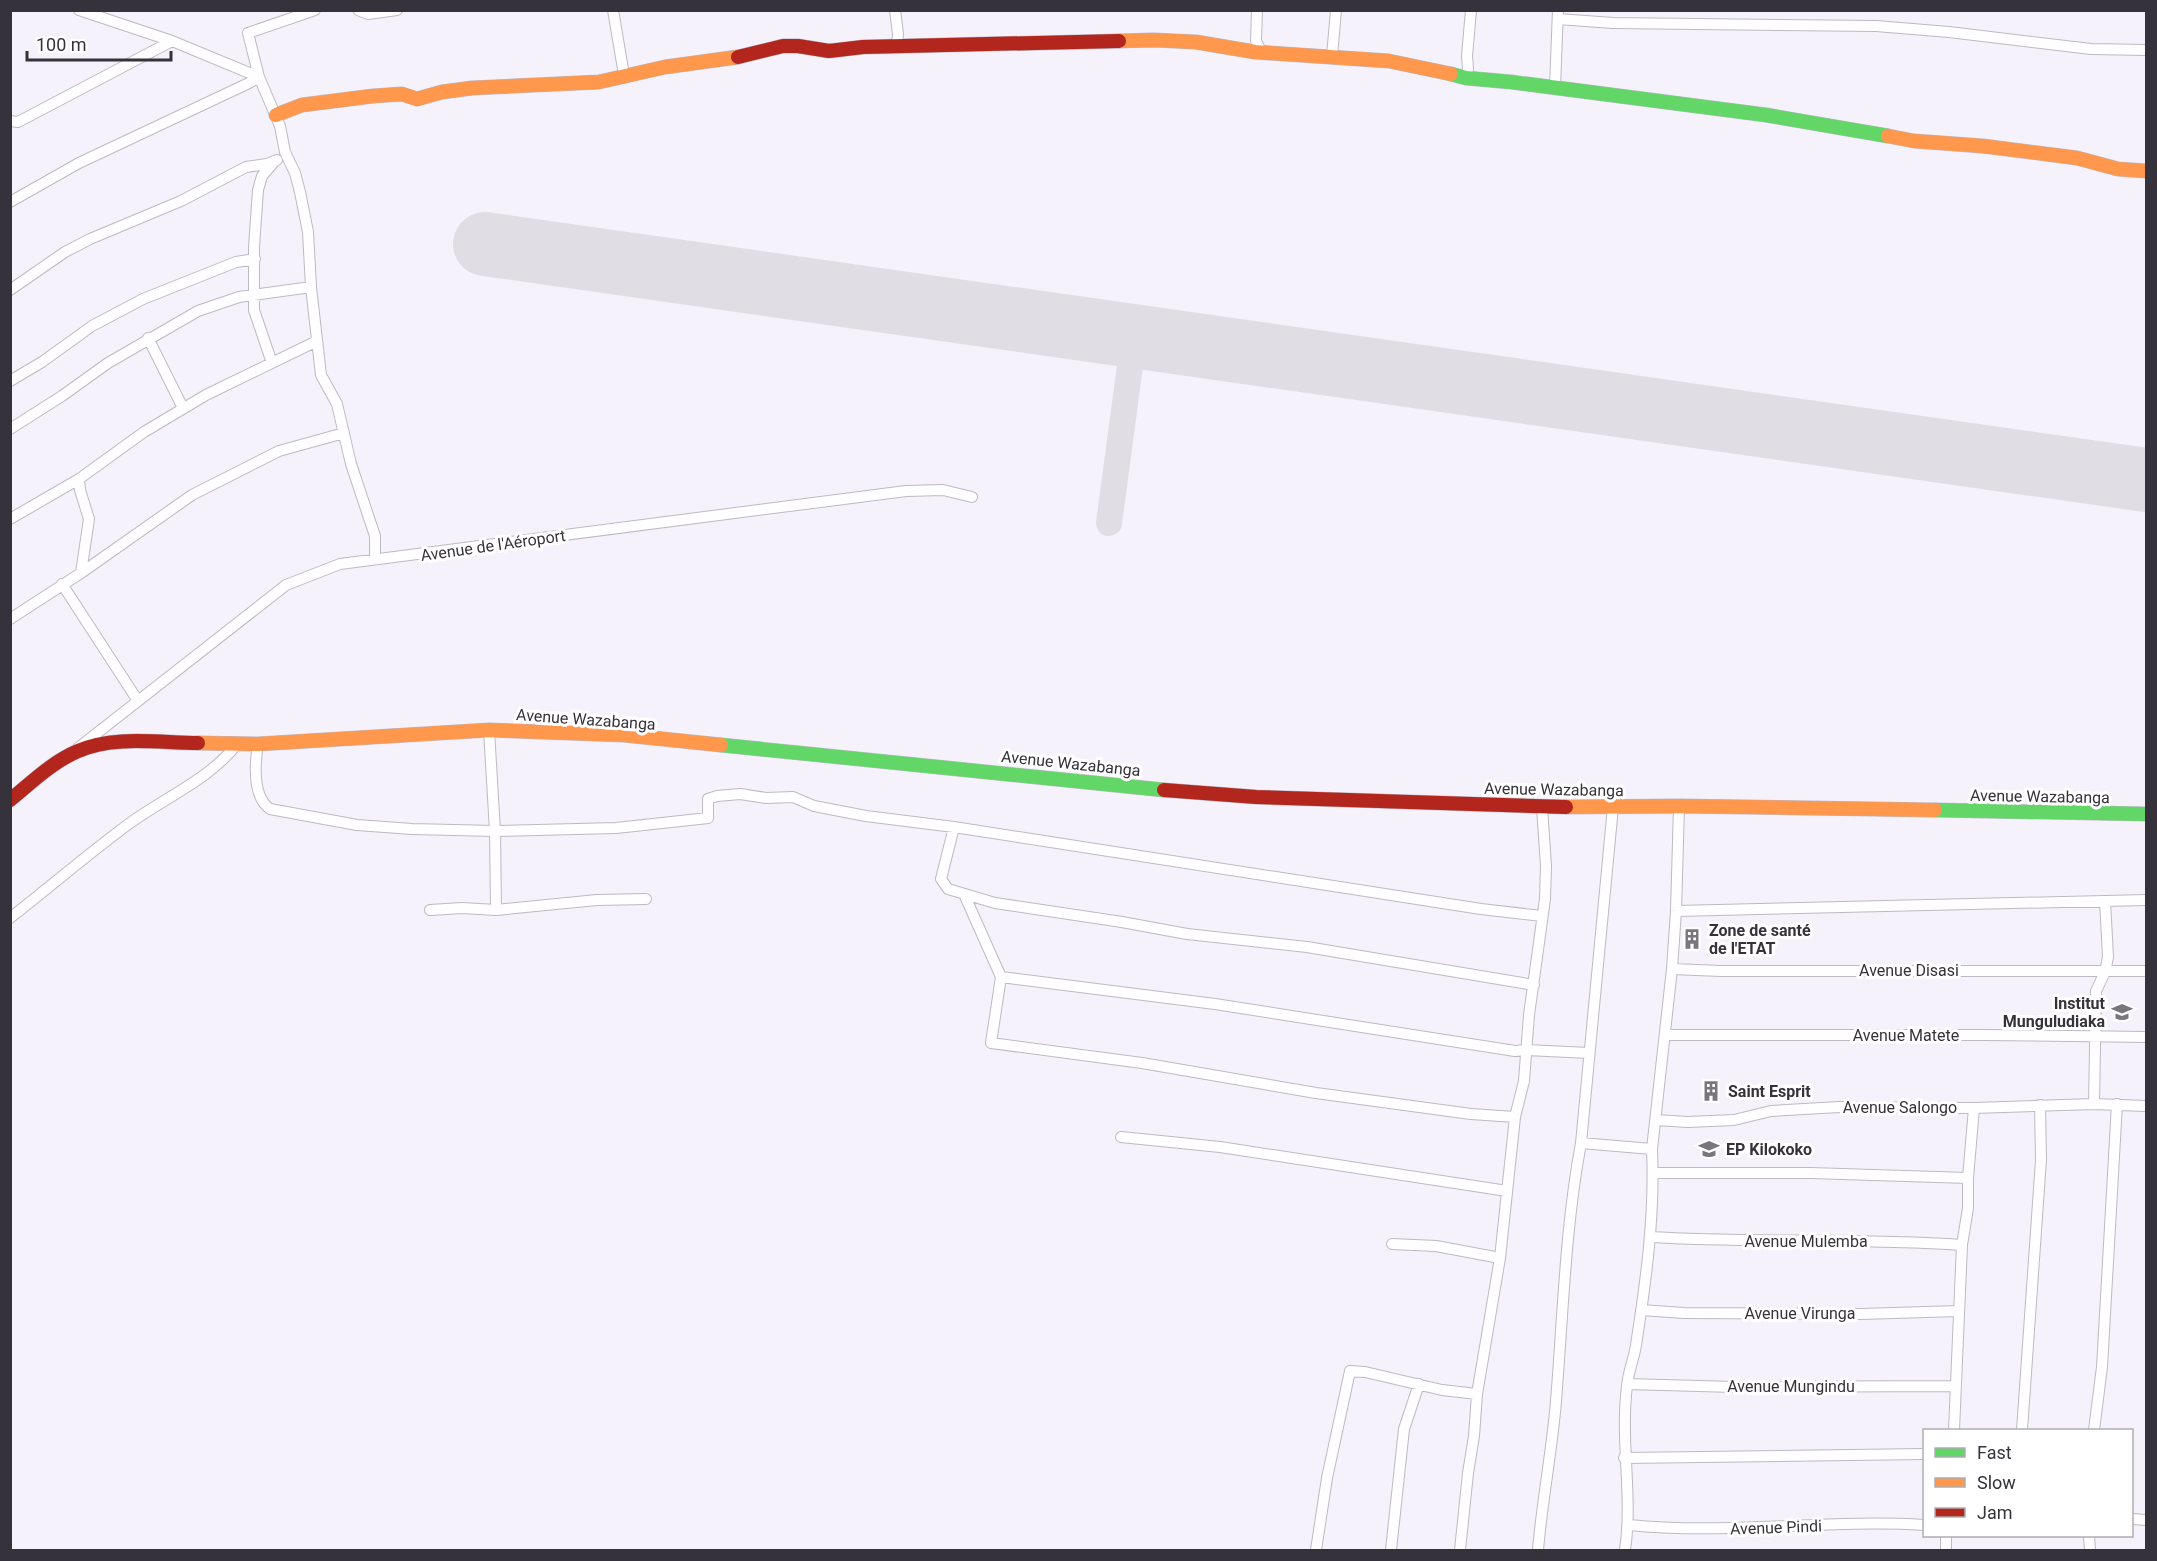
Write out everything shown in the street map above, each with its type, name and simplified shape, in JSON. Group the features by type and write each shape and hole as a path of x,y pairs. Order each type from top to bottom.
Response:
{"main road":[{"path":"276,115 302,105 373,96 402,94 417,99 442,92 472,88 599,82 665,67 729,59 783,46 829,51 863,47 1153,40 1196,42 1262,52 1389,61 1438,69 1466,78 1555,87 1766,115 1914,141 1983,146 2076,158 2118,170 2146,171"},
{"name":"Avenue Wazabanga","path":"10,800 73,752 110,743 126,741 258,744 489,730 624,735 1164,790 1244,796 1542,807 1679,806 2146,814"}],"street":[{"path":"80,10 172,41 259,76"},
{"path":"315,10 248,33 259,76 280,126 281,156 295,173 300,192 308,232 311,287 321,375 337,404 351,464 375,536 375,559"},
{"path":"358,10 368,14 397,10"},
{"path":"614,10 624,75"},
{"path":"895,10 897,47"},
{"path":"1257,10 1256,41 1262,52"},
{"path":"1332,56 1336,10"},
{"path":"1466,78 1471,10"},
{"path":"1555,87 1558,15 1625,23 1876,26 2091,49 2146,50"},
{"path":"10,121 18,122 172,41"},
{"path":"10,202 79,164 249,83 259,76"},
{"path":"272,363 254,310 258,190 262,176 281,156"},
{"path":"10,290 65,252 90,239 181,201 246,166 267,164 281,156"},
{"path":"10,381 42,362 92,326 143,299 236,262 255,259"},
{"path":"10,429 148,338 216,303 255,294 311,287"},
{"path":"148,338 183,408"},
{"path":"10,519 79,479 144,432 183,408 316,341"},
{"path":"10,619 81,573 192,495 279,451 344,433"},
{"path":"79,479 89,519 81,573"},
{"name":"Avenue de l'Aéroport","path":"73,752 286,585 340,564 906,491 943,490 972,497"},
{"path":"62,585 138,701"},
{"path":"489,730 495,831 496,910"},
{"path":"10,918 130,823 212,770 229,755 238,743"},
{"path":"258,744 255,766 264,805 270,809 357,825 495,831 616,828 708,818 707,803 710,797 740,794 766,798 793,797 814,806 866,816 954,827 1470,907 1542,916"},
{"path":"1625,1551 1629,1525 1623,1430 1627,1384 1635,1351 1650,1237 1652,1149 1672,969 1676,911 1679,806"},
{"path":"1460,1551 1477,1394 1500,1258 1515,1118 1524,1081 1546,866 1542,807"},
{"path":"1538,1551 1556,1404 1566,1256 1574,1181 1581,1143 1613,807"},
{"path":"954,827 941,879 948,889 995,903 1187,934 1307,947 1533,985"},
{"path":"964,894 1000,977 991,1043 1142,1064 1316,1093 1515,1118"},
{"path":"430,910 537,908 597,900 646,899"},
{"path":"1676,911 2146,900"},
{"path":"2094,1104 2096,991 2105,972 2108,957 2105,901"},
{"name":"Avenue Disasi","path":"1672,969 2146,971"},
{"path":"1000,977 1151,995 1515,1051 1589,1053"},
{"name":"Avenue Matete","path":"1665,1035 2146,1037"},
{"name":"Avenue Salongo","path":"1656,1120 1688,1122 1734,1120 1771,1111 1839,1107 1974,1108 2094,1104 2146,1106"},
{"path":"2094,1429 2102,1367 2117,1104"},
{"path":"2022,1429 2041,1160 2040,1105"},
{"path":"1954,1429 1962,1245 1968,1208 1974,1108"},
{"path":"1121,1137 1220,1146 1507,1191"},
{"path":"1581,1143 1652,1149"},
{"path":"1653,1173 1810,1173 1968,1178"},
{"name":"Avenue Mulemba","path":"1650,1237 1722,1241 1855,1240 1962,1245"},
{"path":"1392,1244 1436,1246 1500,1258"},
{"name":"Avenue Virunga","path":"1641,1310 1684,1313 1861,1314 1959,1311"},
{"path":"1316,1551 1327,1478 1350,1371 1356,1370 1442,1390 1477,1394"},
{"path":"1391,1551 1404,1429 1419,1384"},
{"name":"Avenue Mungindu","path":"1627,1384 1735,1387 1956,1386"},
{"path":"1624,1458 1923,1454"},
{"name":"Avenue Pindi","path":"1629,1525 1698,1528 1853,1524 1923,1525"}],"taxiway":[{"path":"1109,523 1134,336"}],"runway":[{"path":"485,244 2146,480"}],"traffic: fast":[{"path":"1451,74 1466,78 1766,115 1888,136"},
{"path":"721,745 1164,790"},
{"path":"1935,810 2146,814"}],"traffic: slow":[{"path":"1119,41 1196,42 1255,52 1389,61 1451,74"},
{"path":"276,115 302,105 373,96 402,94 417,99 442,92 472,88 599,82 665,67 738,57"},
{"path":"1888,136 1914,141 1983,146 2077,158 2118,169 2146,171"},
{"path":"198,743 258,744 489,730 624,735 721,745"},
{"path":"1566,807 1679,806 1935,810"}],"traffic: jam":[{"path":"738,57 783,46 829,51 863,47 1119,41"},
{"path":"10,800 59,761 92,746 122,741 198,743"},
{"path":"1164,790 1256,797 1566,807"}],"place":[{"name":"Zone de santé de l'ETAT","path":"1692,939"},
{"name":"Institut Munguludiaka","path":"2122,1012"},
{"name":"Saint Esprit","path":"1711,1091"},
{"name":"EP Kilokoko","path":"1709,1149"}]}
